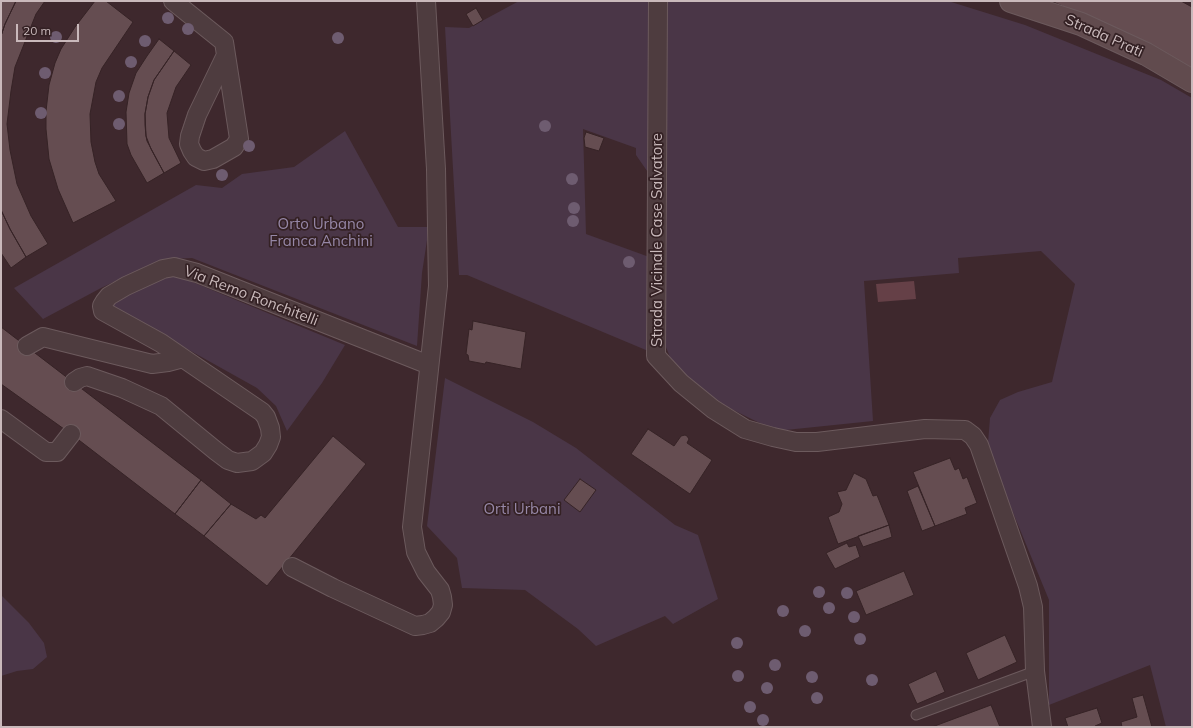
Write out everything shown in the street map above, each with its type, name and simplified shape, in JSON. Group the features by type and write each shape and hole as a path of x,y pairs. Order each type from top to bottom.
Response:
{"street":[{"path":"173,1 224,42 239,139 234,147 213,159 204,160 196,157 192,151 189,144 190,136 197,115 226,55"},
{"path":"292,567 333,588 416,626 430,623 441,612 443,605 440,590 426,572 416,552 412,527 428,365 438,286 436,169 426,1"},
{"name":"Strada Vicinale Case Salvatore","path":"658,1 656,356 681,383 712,409 745,428 773,437 796,442 817,442 925,429 965,430 973,436 979,445 1028,586 1033,607 1035,671 1042,727"},
{"name":"Strada Prati","path":"1011,1 1081,24 1146,54 1192,81"},
{"name":"Via Remo Ronchitelli","path":"74,382 87,376 122,388 161,406 201,440 228,460 237,463 244,463 258,458 268,447 271,437 270,428 266,417 258,408 161,343 103,311 102,306 109,296 126,286 163,269 174,267 185,269 428,365"},
{"path":"27,346 43,337 152,364 183,358"},
{"path":"1,419 46,452 57,452 71,434"}],"lane":[{"path":"916,715 1035,671"}],"green space":[{"path":"519,1 948,1 1025,25 1161,80 1192,98 1192,727 1166,727 1150,665 1049,705 1049,600 1002,486 988,443 990,418 1000,400 1018,392 1052,382 1075,284 1041,251 958,258 959,273 864,281 873,421 776,431 729,408 692,385 670,357 661,335 663,194 636,155 636,148 583,129 586,234 652,258 653,353 467,275 459,275 445,27 469,28"},
{"name":"Orto Urbano Franca Anchini","path":"345,131 398,227 429,227 422,273 417,346 192,258 172,259 154,263 101,288 43,319 14,288 196,185 222,188 242,174 294,167"},
{"path":"178,276 345,345 322,383 287,431 276,406 257,388 112,307 124,294 155,278"},
{"name":"Orti Urbani","path":"445,378 533,422 576,448 675,525 698,535 718,599 673,624 665,616 596,646 578,629 525,590 462,588 457,558 427,526"},
{"path":"1,595 29,623 44,643 47,657 33,669 17,671 1,676"}],"shaded area":[{"path":"914,281 916,299 878,302 876,284"}],"building":[{"path":"1,1 16,1 1,36"},
{"path":"16,1 45,1 36,14 15,67 7,124 10,150 17,184 31,216 48,244 26,257 1,210 1,36"},
{"path":"95,1 106,1 133,22 102,68 96,82 90,114 91,142 95,162 99,174 116,201 73,223 58,189 49,159 46,111 49,85 55,63 61,49 75,27"},
{"path":"1051,1 1181,1 1192,7 1192,73 1139,40"},
{"path":"476,8 483,20 473,26 466,14"},
{"path":"159,39 174,51 154,80 148,97 145,125 146,136 151,149 164,173 147,183 131,155 127,144 126,112 129,93 136,73"},
{"path":"174,51 191,65 176,87 167,113 169,138 181,163 164,173 147,141 145,114 148,97 154,80"},
{"path":"586,132 604,138 599,151 585,147 584,138"},
{"path":"1,210 26,257 11,268 1,253"},
{"path":"473,321 526,332 521,369 486,362 485,364 469,361 468,355 466,354 469,329 472,330"},
{"path":"1,327 201,480 175,514 71,434 1,384"},
{"path":"648,429 674,446 681,436 685,435 689,439 687,443 712,460 690,494 631,454"},
{"path":"333,436 366,464 267,586 204,536 231,504 256,519 261,515 265,518"},
{"path":"950,458 955,470 959,468 963,479 967,477 977,503 965,508 967,514 935,526 913,472"},
{"path":"854,473 866,479 873,496 877,495 889,525 838,544 828,517 839,512 842,504 837,492 846,490"},
{"path":"580,479 596,490 580,512 564,500"},
{"path":"201,480 231,504 204,536 175,514"},
{"path":"918,486 935,526 922,531 907,491"},
{"path":"889,525 892,537 863,547 858,536"},
{"path":"847,543 849,547 856,545 860,557 835,569 826,553"},
{"path":"904,571 914,595 866,615 856,591"},
{"path":"1005,635 1017,662 978,680 966,653"},
{"path":"936,671 945,692 917,704 908,684"},
{"path":"1143,695 1152,727 1122,727 1121,722 1137,717 1132,698"},
{"path":"991,705 1000,727 932,727"},
{"path":"1097,708 1102,723 1095,726 1096,727 1068,727 1065,718"}]}
